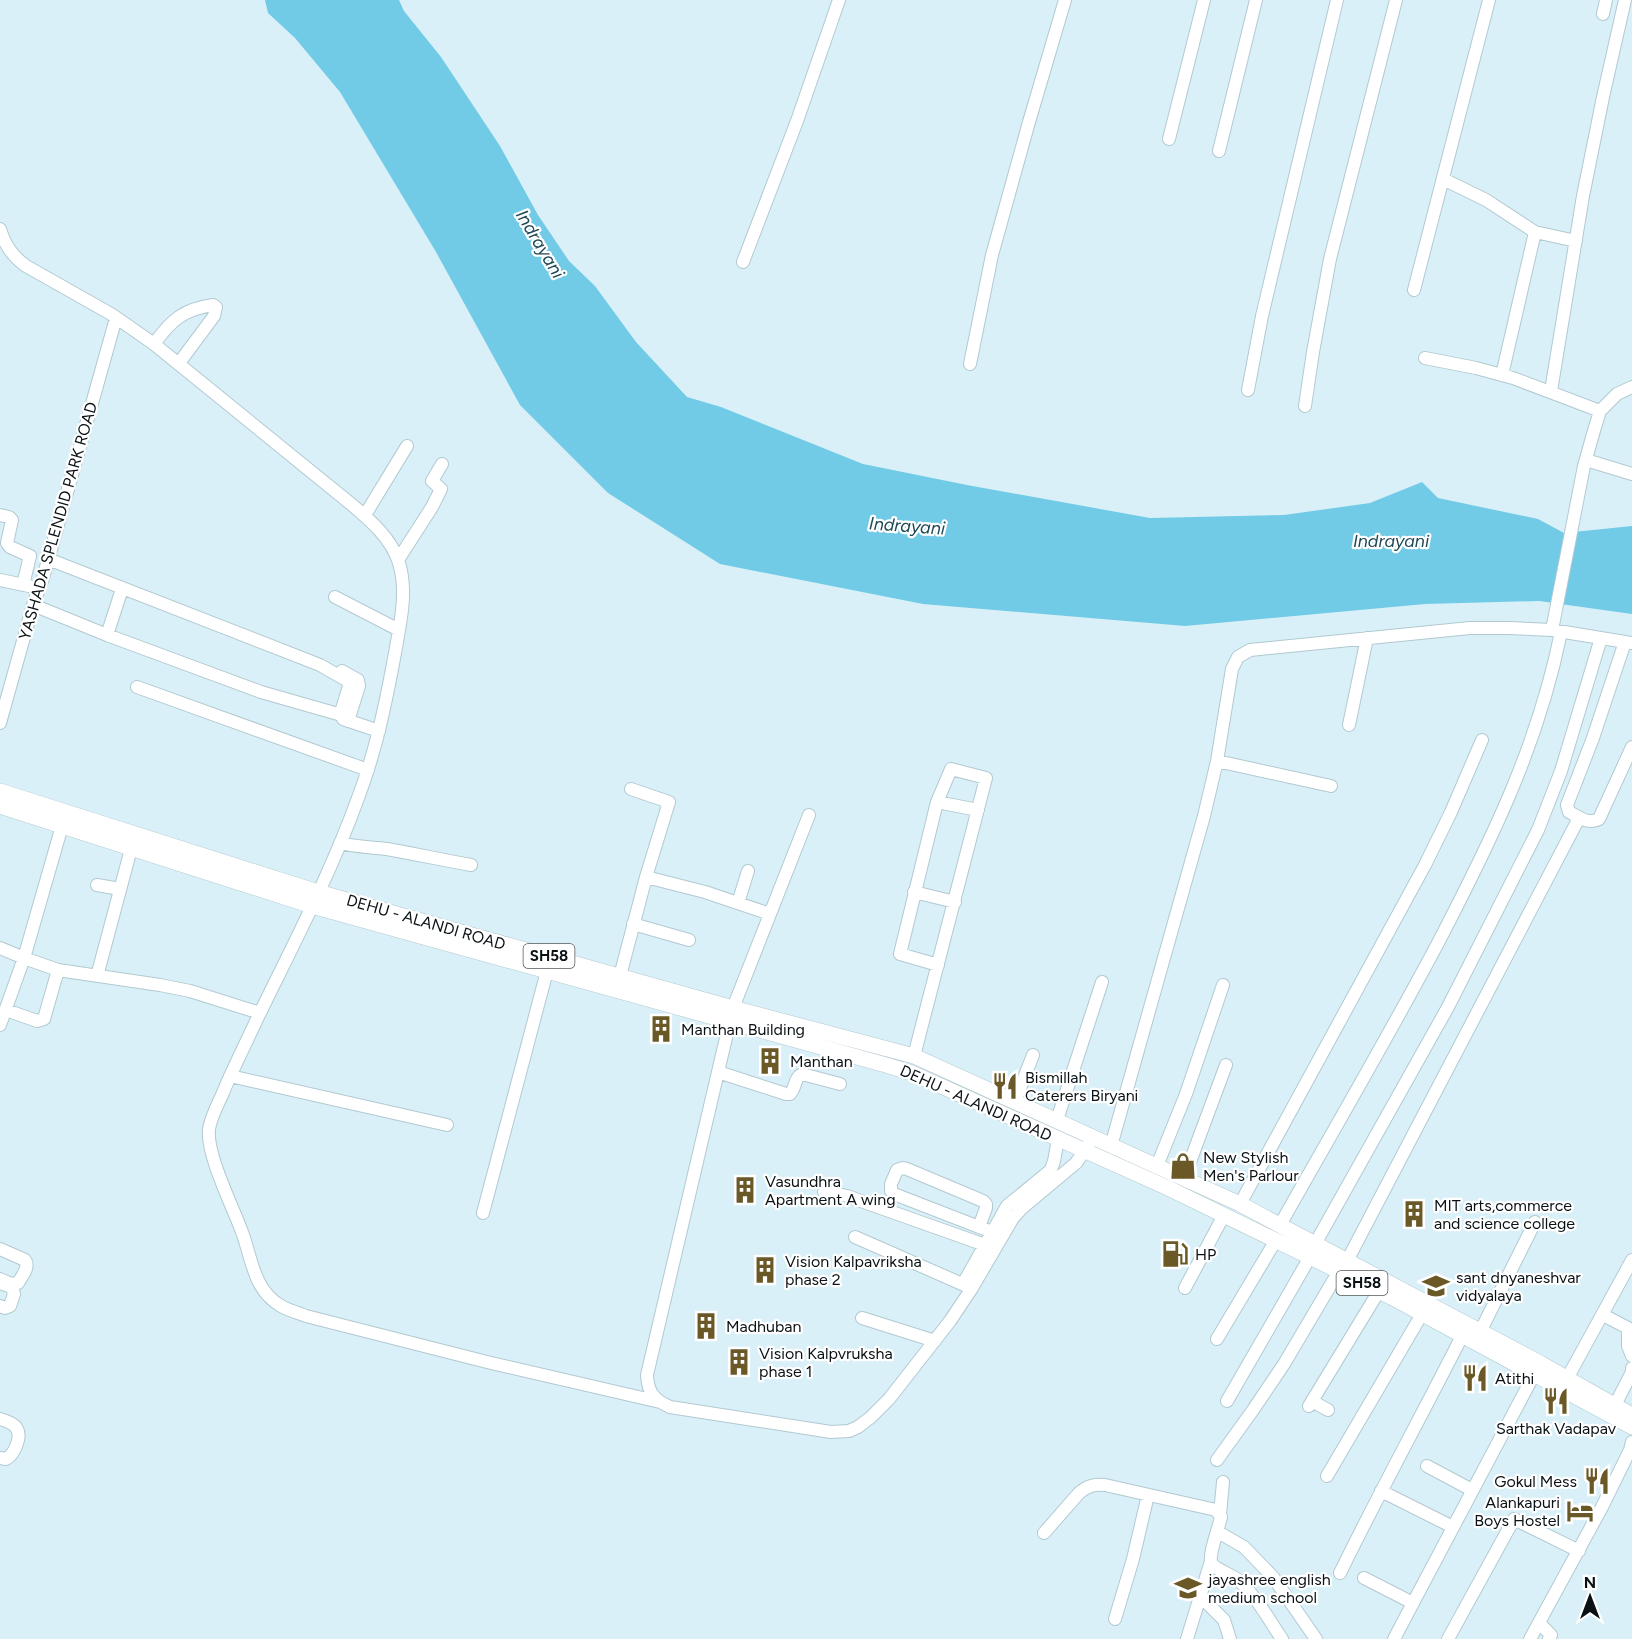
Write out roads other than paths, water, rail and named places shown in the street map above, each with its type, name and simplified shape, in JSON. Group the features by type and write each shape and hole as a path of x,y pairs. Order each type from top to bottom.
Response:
{"main road":[{"name":"DEHU - ALANDI ROAD","path":"0,791 131,849 315,899 620,976 912,1073 1058,1139 1111,1146 1240,1204 1280,1225 1312,1250 1426,1310 1462,1336 1537,1369"},
{"name":"DEHU - ALANDI ROAD","path":"0,806 63,819 547,971 914,1056 1057,1120 1089,1144 1168,1188 1276,1240 1312,1250"},
{"name":"DEHU - ALANDI ROAD","path":"1343,1266 1378,1291 1479,1332 1632,1427"},
{"name":"DEHU - ALANDI ROAD","path":"1564,1384 1615,1405 1632,1415"}],"street":[{"path":"743,262 797,121 839,0"},
{"path":"970,364 992,255 1065,0"},
{"path":"1169,139 1204,0"},
{"path":"1219,151 1256,0"},
{"path":"1248,390 1262,316 1338,0"},
{"path":"1305,406 1330,259 1396,0"},
{"path":"1414,290 1489,0"},
{"path":"1603,14 1606,0"},
{"path":"1551,391 1603,97 1625,0"},
{"path":"1443,179 1486,200 1535,232 1576,241"},
{"path":"0,229 9,251 17,259 116,318 154,344 365,515 388,542 398,560 404,590 399,630 388,695 368,770 340,843 230,1076 209,1130 210,1149 243,1235 254,1274 267,1296 281,1306 306,1316 660,1402 670,1407 831,1432 849,1431 871,1417 889,1399 935,1341 967,1286 1013,1218 1076,1163 1089,1144"},
{"path":"1502,375 1535,232"},
{"path":"154,344 173,320 184,313 198,307 213,305 216,307 212,319 179,363"},
{"name":"YASHADA SPLENDID PARK ROAD","path":"0,723 116,318"},
{"path":"1425,358 1502,375 1551,391 1600,411"},
{"path":"1280,1225 1414,988 1483,856 1509,800 1554,664 1555,627 1585,463 1600,411 1617,394 1632,387"},
{"path":"365,515 407,446"},
{"path":"1585,463 1632,474"},
{"path":"398,560 441,489 432,481 442,464"},
{"path":"0,515 12,520 7,543 10,547 30,556 23,585"},
{"path":"33,605 261,692 338,714 341,712 349,686 348,681 320,665 48,559"},
{"path":"0,580 39,589"},
{"path":"107,635 122,589"},
{"path":"335,597 399,630"},
{"path":"1111,1146 1192,859 1217,762 1232,669 1238,657 1250,650 1470,628 1555,627 1628,642 1568,805 1569,812 1588,822 1599,819 1628,764 1632,747"},
{"path":"1349,725 1367,638"},
{"path":"1227,1401 1448,1007 1538,830 1561,771 1601,638"},
{"path":"320,665 327,665 358,680 359,686 345,720 379,731"},
{"path":"136,687 368,770"},
{"path":"1240,1204 1425,865 1482,740"},
{"path":"1217,762 1332,786"},
{"path":"914,1056 955,902 986,778 951,769 937,802 900,954 938,964"},
{"path":"620,976 646,877 669,802 631,789"},
{"path":"937,802 978,810"},
{"path":"660,1402 648,1387 647,1375 732,1015 809,815"},
{"path":"1217,1460 1284,1364 1343,1266 1579,818"},
{"path":"0,1025 24,958 63,819"},
{"path":"340,843 400,851 471,865"},
{"path":"97,976 131,849"},
{"path":"738,903 748,872"},
{"path":"646,877 770,914"},
{"path":"98,885 120,889"},
{"path":"914,892 955,902"},
{"path":"633,924 689,940"},
{"path":"0,948 58,970 153,983 260,1013"},
{"path":"6,1010 37,1020 44,1019 58,970"},
{"path":"483,1213 547,971"},
{"path":"1057,1120 1102,982"},
{"path":"1157,1166 1190,1083 1223,985"},
{"path":"1015,1101 1033,1055"},
{"path":"1184,1179 1226,1065"},
{"path":"718,1072 786,1094 793,1091 797,1077 802,1074 840,1084"},
{"path":"230,1076 447,1125"},
{"path":"967,1286 985,1245 1007,1206 1051,1170 1058,1139"},
{"path":"979,1227 986,1208 983,1201 907,1168 897,1170 891,1184 891,1191 894,1194 979,1227 992,1232"},
{"path":"824,1192 834,1192 985,1245"},
{"path":"1185,1288 1224,1215"},
{"path":"1479,1332 1535,1222"},
{"path":"855,1237 967,1286"},
{"path":"1217,1339 1276,1240"},
{"path":"0,1249 27,1262 18,1283 0,1281"},
{"path":"1564,1384 1632,1260"},
{"path":"0,1281 12,1287 14,1294 10,1306 5,1308 0,1306"},
{"path":"1328,1410 1310,1404 1378,1291"},
{"path":"1327,1476 1426,1310"},
{"path":"1603,1315 1628,1328 1628,1346 1632,1356"},
{"path":"862,1318 935,1341"},
{"path":"1340,1573 1462,1336"},
{"path":"1615,1405 1632,1368"},
{"path":"1394,1639 1537,1369"},
{"path":"0,1419 13,1424 18,1431 13,1454 6,1459 0,1458"},
{"path":"1530,1639 1579,1551 1622,1467 1632,1442"},
{"path":"1427,1466 1472,1490"},
{"path":"1187,1639 1218,1532 1222,1482"},
{"path":"1044,1533 1079,1493 1089,1486 1098,1484 1216,1510 1220,1514"},
{"path":"1381,1491 1452,1527"},
{"path":"1116,1619 1148,1495"},
{"path":"1448,1639 1514,1519 1579,1551"},
{"path":"1218,1532 1244,1547 1273,1577 1316,1639"},
{"path":"1211,1561 1214,1567 1232,1575 1247,1589 1282,1639"},
{"path":"1364,1578 1413,1603"},
{"path":"1200,1596 1224,1620 1230,1639"},
{"path":"1539,1623 1551,1635 1549,1639"}],"water":[{"name":"Indrayani","path":"265,0 399,0 404,11 441,57 500,146 538,215 569,261 595,286 636,342 687,397 721,407 863,464 1150,518 1284,515 1370,503 1422,482 1438,498 1538,519 1564,533 1632,526 1632,614 1539,601 1425,604 1185,626 923,604 720,564 608,493 520,405 436,252 340,92 295,38 268,13"}],"place":[{"name":"Manthan Building","path":"661,1029"},
{"name":"Manthan","path":"770,1061"},
{"name":"Bismillah Caterers Biryani","path":"1005,1086"},
{"name":"New Stylish Men's Parlour","path":"1183,1166"},
{"name":"Vasundhra Apartment A wing","path":"745,1190"},
{"name":"MIT arts,commerce and science college","path":"1414,1214"},
{"name":"HP","path":"1175,1254"},
{"name":"Vision Kalpavriksha phase 2","path":"765,1270"},
{"name":"sant dnyaneshvar vidyalaya","path":"1436,1286"},
{"name":"Madhuban","path":"706,1326"},
{"name":"Vision Kalpvruksha phase 1","path":"739,1362"},
{"name":"Atithi","path":"1475,1378"},
{"name":"Sarthak Vadapav","path":"1556,1401"},
{"name":"Gokul Mess","path":"1597,1481"},
{"name":"Alankapuri Boys Hostel","path":"1580,1511"},
{"name":"jayashree english medium school","path":"1188,1588"}]}
